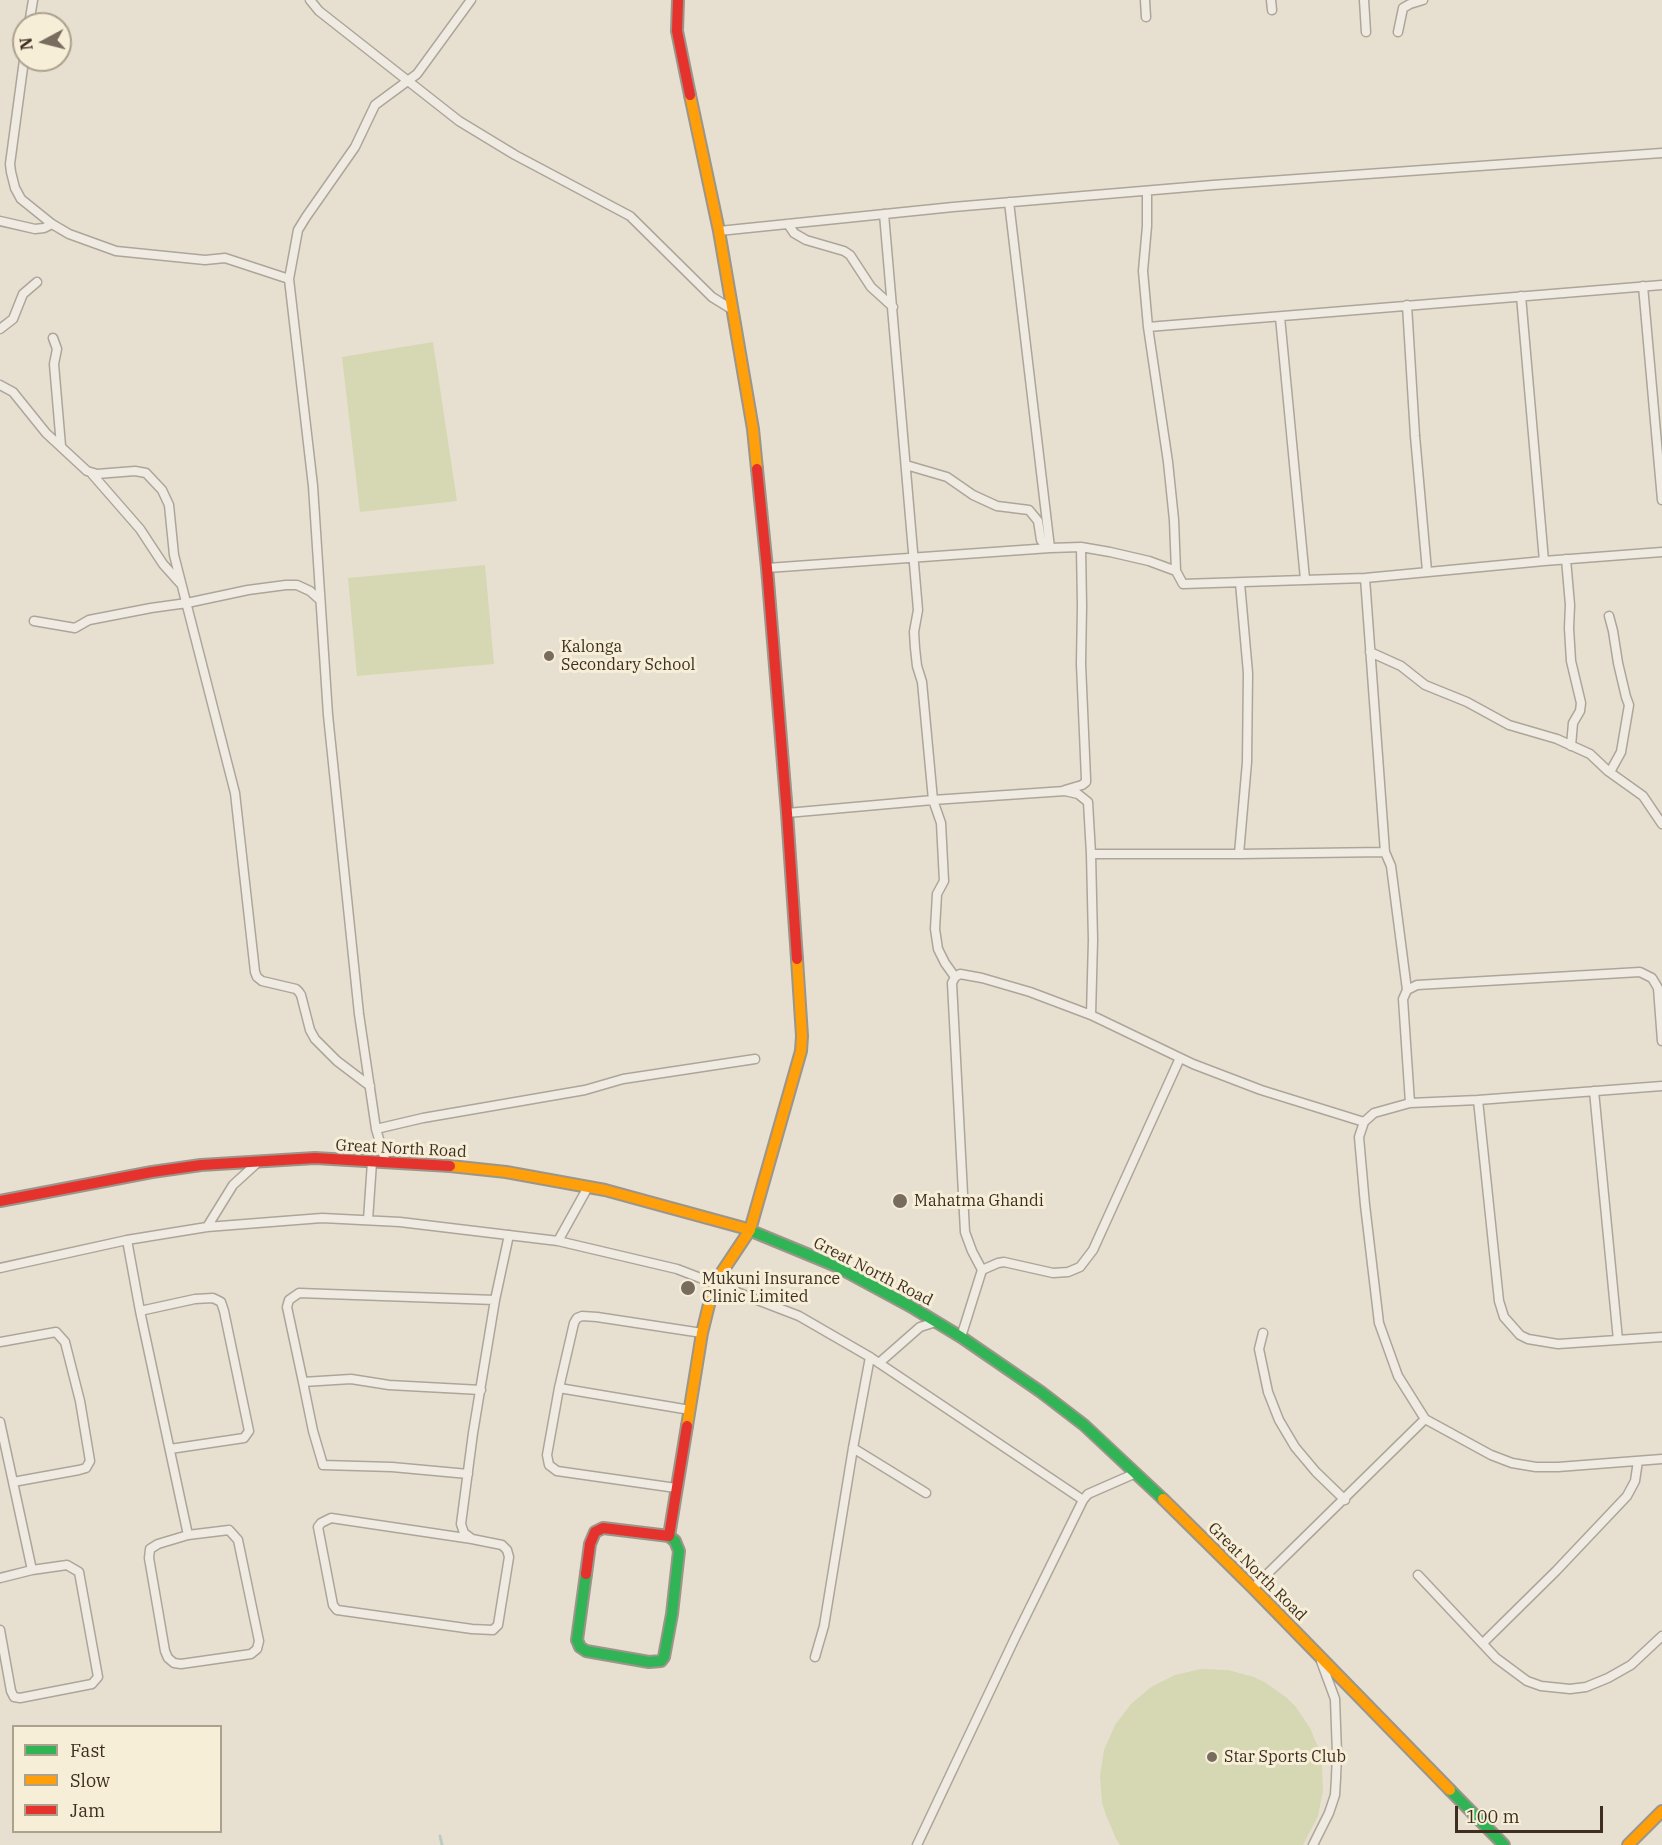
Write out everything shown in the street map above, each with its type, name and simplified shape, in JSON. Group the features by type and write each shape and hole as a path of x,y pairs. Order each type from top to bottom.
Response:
{"main road":[{"path":"669,1536 702,1333 714,1284 750,1230 801,1051 802,1036 787,813 753,429 719,231 677,31 678,0"},
{"name":"Great North Road","path":"4,1200 201,1165 315,1158 435,1164 506,1172 588,1187 663,1205 750,1230 836,1266 961,1337 1041,1392 1084,1425 1253,1588 1504,1845"},
{"path":"603,1528 669,1536 675,1541 679,1551 672,1614 664,1657 661,1661 648,1662 586,1651 580,1647 577,1640 590,1544 595,1532 603,1528"},
{"path":"1628,1845 1662,1811"}],"street":[{"path":"310,0 319,11 459,121 515,155 630,216 712,297 733,310"},
{"path":"386,1162 376,1129 358,1003 328,715 313,486 289,279 298,231 355,147 375,105 417,74 471,0"},
{"path":"1145,0 1146,17"},
{"path":"1271,0 1272,10"},
{"path":"1364,0 1366,32"},
{"path":"1398,32 1403,8 1423,0"},
{"path":"22,72 10,164 11,172 15,188 21,199 52,224 69,234 116,251 205,260 225,258 289,279"},
{"path":"719,231 1147,190 1662,153"},
{"path":"1147,190 1143,271 1168,462 1176,571 1183,584 1365,578 1662,552"},
{"path":"1009,202 1050,548"},
{"path":"884,214 918,610 914,632 915,648 922,682 933,800 941,823 944,881 937,894 936,938 938,949 955,977"},
{"path":"0,221 35,229 52,224"},
{"path":"788,225 794,233 806,240 844,250 850,255 871,287 893,307"},
{"path":"0,329 13,320 23,294 37,282"},
{"path":"1149,327 1662,285"},
{"path":"1643,286 1662,500"},
{"path":"1521,296 1544,561"},
{"path":"1407,305 1415,436 1427,571"},
{"path":"1280,316 1305,579"},
{"path":"53,338 57,349 54,364 61,447"},
{"path":"0,385 14,392 46,433 92,474 140,529 163,564 182,587"},
{"path":"906,465 947,477 973,495 997,506 1029,510 1038,521 1041,540 1050,548"},
{"path":"92,474 135,471 146,473 162,490 169,505 174,555 235,793 257,977 262,981 296,989 301,995 310,1030 315,1039 337,1061 370,1086"},
{"path":"767,568 1081,547 1149,561 1176,571"},
{"path":"1081,547 1081,664 1093,940 1091,1015"},
{"path":"1566,560 1571,661 1581,703 1578,716 1573,723 1571,746"},
{"path":"1365,578 1385,852 1391,866 1407,990 1403,999 1410,1103"},
{"path":"1239,854 1247,762 1248,673 1240,583"},
{"path":"34,621 75,628 89,620 286,585 297,585 310,591 320,600"},
{"path":"1609,616 1629,705 1621,752 1610,772"},
{"path":"1370,652 1401,666 1425,685 1467,702 1509,725 1557,739 1590,754 1643,796 1662,824"},
{"path":"787,813 1065,791 1086,782"},
{"path":"1065,791 1088,801"},
{"path":"1091,854 1385,852"},
{"path":"1407,990 1417,985 1640,972 1652,978 1658,988 1662,1041"},
{"path":"961,1337 982,1270 965,1232 952,983 960,974 1030,992 1091,1015 1180,1058 1261,1090 1364,1122"},
{"path":"982,1270 1004,1262 1053,1273 1068,1272 1080,1267 1093,1250 1180,1058"},
{"path":"376,1129 433,1116 585,1090 622,1079 755,1059"},
{"path":"1662,1086 1478,1101 1410,1103 1374,1113 1364,1122 1359,1137 1379,1323 1398,1376 1425,1419 1491,1455 1512,1463 1536,1467 1558,1467 1662,1459"},
{"path":"1594,1091 1618,1340"},
{"path":"1478,1101 1499,1301 1504,1317 1520,1335 1528,1339 1558,1344 1662,1337"},
{"path":"207,1227 233,1185 259,1162"},
{"path":"368,1220 372,1162"},
{"path":"558,1241 588,1187"},
{"path":"0,1211 4,1200"},
{"path":"0,1268 127,1240 207,1227 322,1218 400,1222 558,1241 677,1269 799,1316 879,1363 1083,1500"},
{"path":"472,1539 331,1518 318,1527 330,1596 337,1610 472,1629 493,1630 498,1625 509,1557 507,1550 502,1545 472,1539 464,1533 461,1524 495,1300 510,1235"},
{"path":"127,1240 140,1311 189,1535"},
{"path":"468,1474 392,1467 323,1465 313,1431 287,1307 289,1300 299,1293 495,1300"},
{"path":"140,1311 195,1299 213,1298 221,1302 224,1311 249,1431 244,1438 170,1449"},
{"path":"676,1488 557,1472 549,1465 547,1455 559,1388 577,1318 597,1317 702,1333"},
{"path":"879,1363 920,1327 936,1322"},
{"path":"0,1342 56,1332 65,1342 80,1401 90,1461 86,1468 79,1470 13,1482"},
{"path":"1263,1333 1259,1348 1268,1392 1279,1420 1295,1447 1316,1472 1345,1500"},
{"path":"815,1657 824,1626 870,1358"},
{"path":"303,1382 351,1379 481,1390"},
{"path":"559,1388 690,1410"},
{"path":"1253,1588 1425,1419"},
{"path":"0,1422 32,1570"},
{"path":"853,1448 926,1493"},
{"path":"1483,1643 1627,1496 1635,1480 1638,1461"},
{"path":"917,1845 1083,1500 1088,1494 1136,1473"},
{"path":"229,1530 238,1540 259,1641 257,1649 251,1654 181,1664 174,1663 168,1658 149,1558 150,1550 158,1544 189,1535 229,1530"},
{"path":"0,1578 67,1565 79,1572 98,1677 92,1684 20,1698 14,1697 0,1630"},
{"path":"1418,1575 1496,1658 1527,1681 1541,1686 1570,1689 1586,1687 1608,1678 1631,1665 1662,1636"},
{"path":"1313,1845 1335,1795 1337,1754 1335,1699 1320,1658"}],"green space":[{"path":"433,342 457,501 360,512 342,357"},
{"path":"485,565 494,664 357,676 348,578"},
{"name":"Star Sports Club","path":"1201,1669 1228,1670 1266,1683 1296,1707 1310,1728 1320,1752 1323,1791 1318,1816 1303,1845 1120,1845 1116,1839 1102,1803 1100,1776 1104,1750 1115,1725 1131,1704 1151,1687 1175,1675"}],"waterway":[{"path":"440,1836 442,1845"}],"traffic: fast":[{"path":"744,1228 836,1266 961,1337 1041,1392 1084,1425 1163,1499"},
{"path":"586,1574 577,1640 580,1647 586,1651 649,1662 661,1661 664,1657 672,1614 679,1551 675,1541 669,1536"},
{"path":"1450,1790 1504,1845"}],"traffic: slow":[{"path":"690,95 719,231 753,429 757,469"},
{"path":"687,1426 702,1333 714,1284 750,1230 801,1051 797,959"},
{"path":"450,1166 506,1172 605,1190 744,1228"},
{"path":"1163,1499 1450,1790"},
{"path":"1628,1845 1662,1811"}],"traffic: jam":[{"path":"678,0 677,31 690,95"},
{"path":"757,469 767,568 797,959"},
{"path":"0,1201 201,1165 315,1158 450,1166"},
{"path":"586,1574 590,1544 595,1532 603,1528 669,1536 687,1426"}],"place":[{"name":"Kalonga Secondary School","path":"549,656"},
{"name":"Mahatma Ghandi","path":"900,1201"},
{"name":"Mukuni Insurance Clinic Limited","path":"688,1288"},
{"name":"Star Sports Club","path":"1212,1757"}]}
